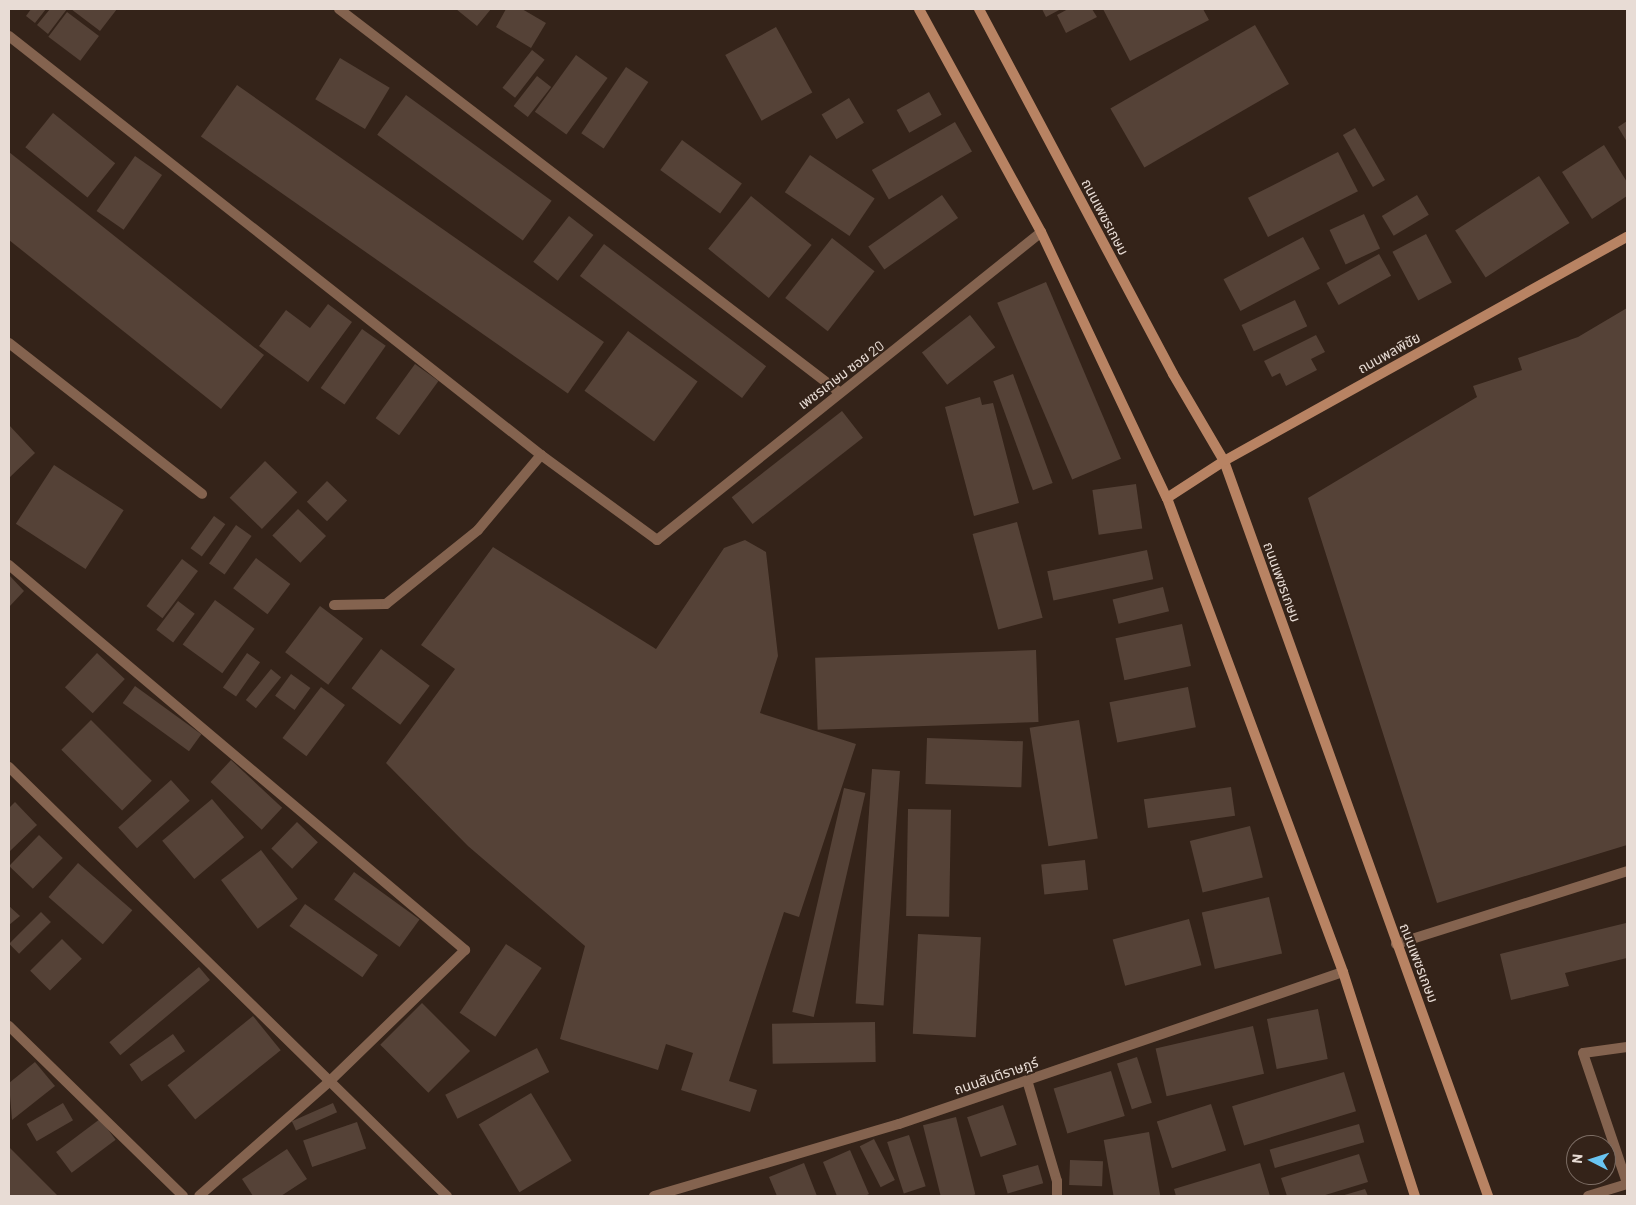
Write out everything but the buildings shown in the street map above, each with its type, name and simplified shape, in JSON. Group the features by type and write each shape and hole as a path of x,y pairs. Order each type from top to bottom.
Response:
{"main road":[{"path":"918,9 1041,232 1166,498 1342,972 1415,1196"},
{"name":"ถนนเพชรเกษม","path":"979,9 1173,374 1224,461 1488,1196"},
{"name":"ถนนพลพิชัย","path":"1166,498 1224,461 1627,236"}],"street":[{"path":"339,9 839,392"},
{"path":"9,36 541,455 478,530 386,604 334,605"},
{"name":"เพชรเกษม ซอย 20","path":"541,455 657,540 839,392 880,364 1041,232"},
{"path":"9,343 202,494"},
{"path":"9,565 465,950 330,1081 199,1196"},
{"path":"9,767 447,1196"},
{"path":"1396,944 1627,871"},
{"name":"ถนนสันติราษฎร์","path":"654,1196 899,1124 1342,972"},
{"path":"9,1026 183,1196"},
{"path":"1588,1196 1600,1194 1627,1184 1583,1053 1627,1047"},
{"path":"1027,1080 1057,1181 1057,1196"}]}
